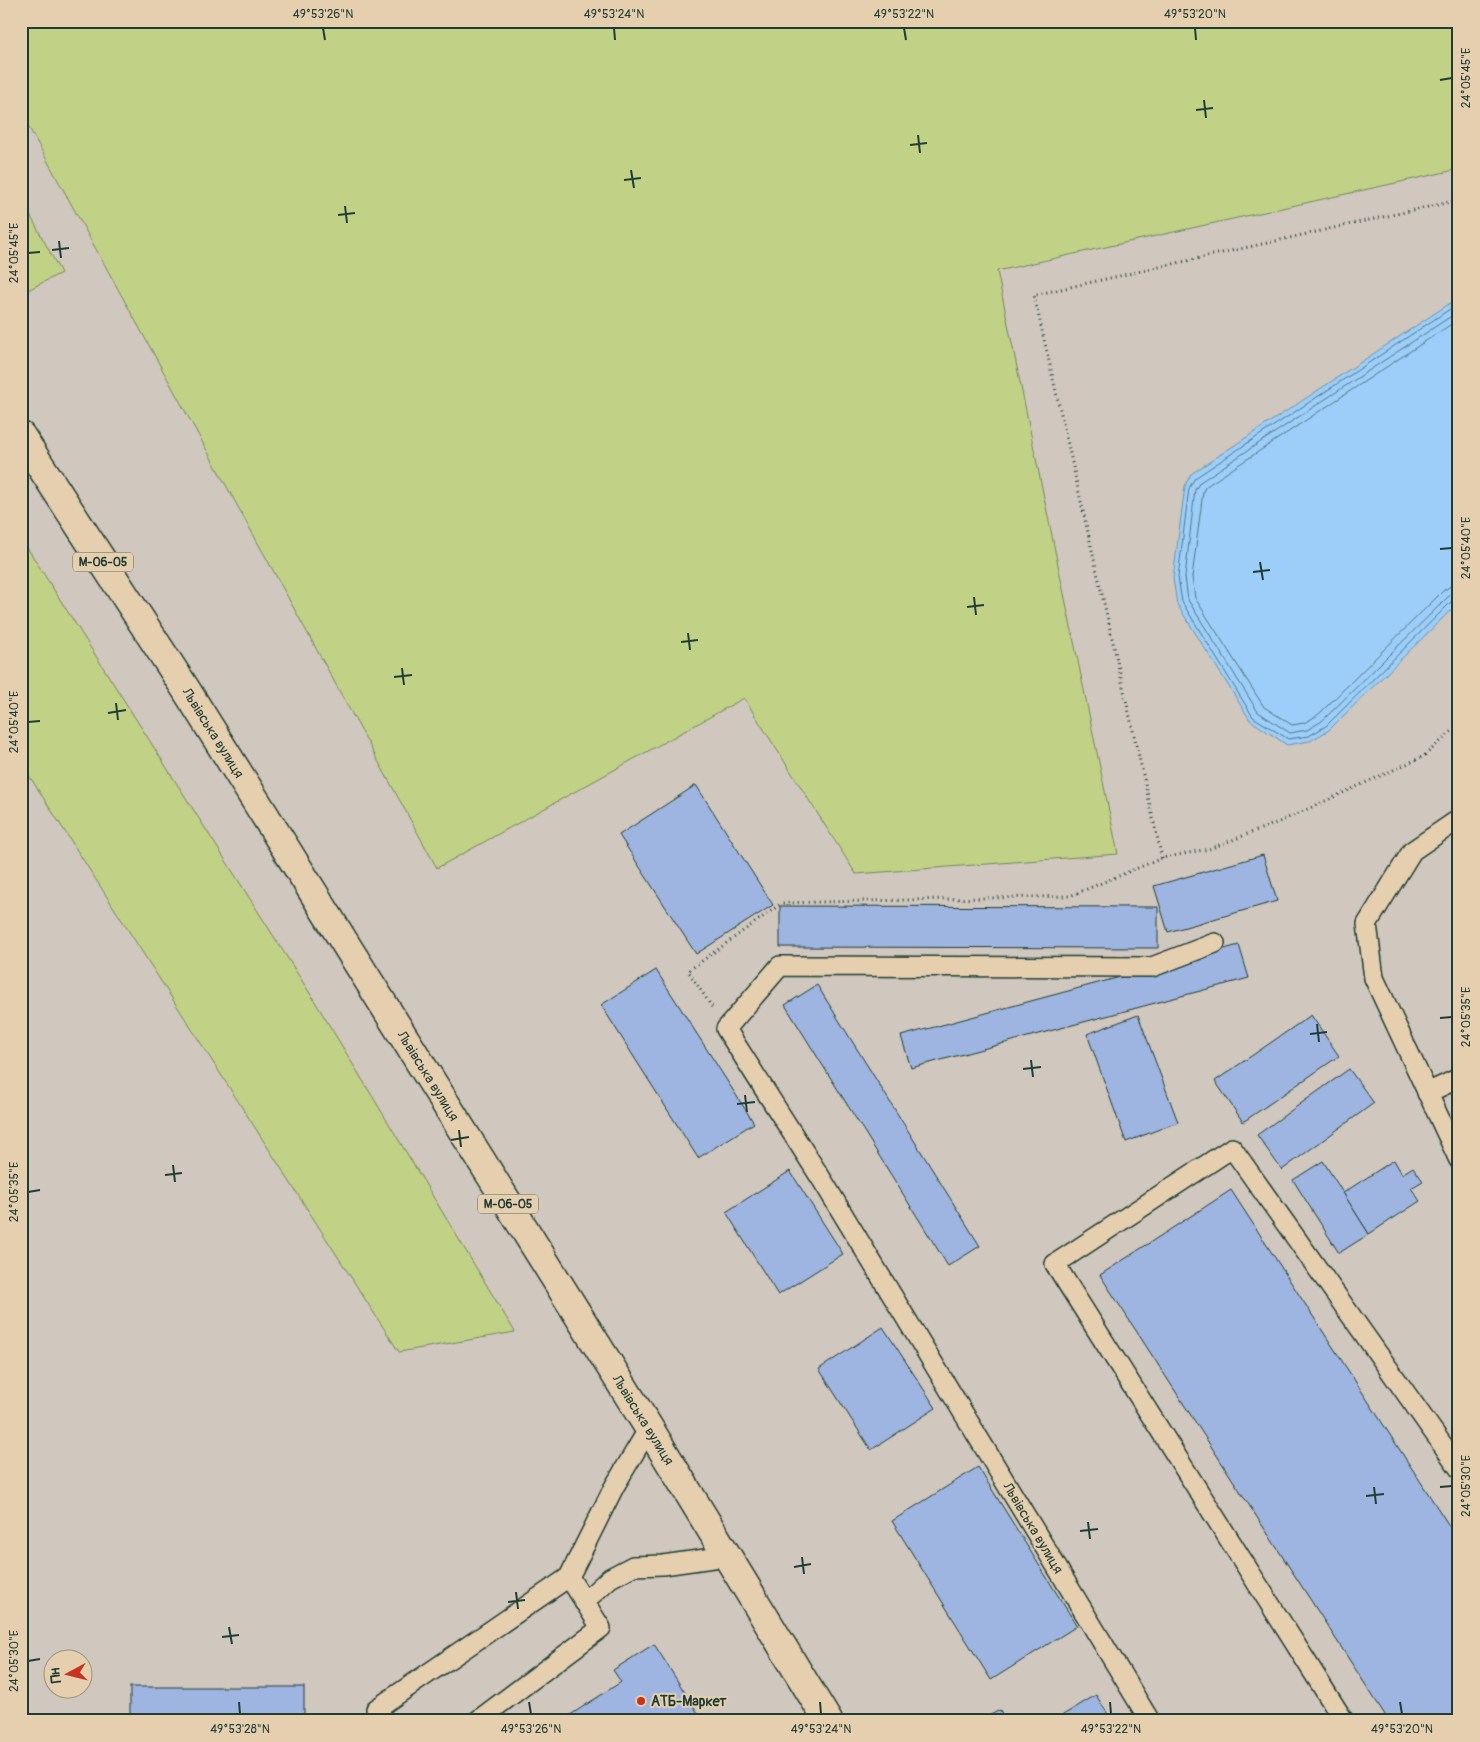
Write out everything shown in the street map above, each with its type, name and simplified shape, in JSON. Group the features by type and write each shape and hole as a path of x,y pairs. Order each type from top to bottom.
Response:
{"highway":[{"name":"Львівська вулиця","path":"21,436 185,688 649,1428 828,1721"}],"lane":[{"path":"1459,819 1412,850 1367,924 1374,978 1459,1160"},
{"path":"726,1029 780,966 1152,967 1214,943"},
{"name":"Львівська вулиця","path":"726,1029 824,1183 1150,1721"},
{"path":"1428,1093 1459,1078"},
{"path":"1344,1721 1055,1264 1232,1148 1459,1468"},
{"path":"385,1721 376,1708 569,1577 614,1487 649,1428"},
{"path":"584,1602 610,1578 633,1566 663,1565 727,1556"},
{"path":"476,1721 601,1628 569,1577"}],"path":[{"path":"1162,858 1034,295 1459,200"},
{"path":"726,1029 688,971 782,903 1070,896 1162,858 1209,850 1288,818 1424,756 1459,725"}],"green space":[{"path":"21,21 1459,21 1459,169 997,271 1118,854 856,874 744,698 437,868 21,113"},
{"path":"21,198 61,273 28,290 21,279"},
{"path":"21,538 311,995 515,1332 399,1352 21,763"}],"water":[{"path":"1459,300 1459,602 1329,730 1310,741 1287,745 1250,720 1177,604 1173,578 1185,486 1191,474 1452,302"}],"building":[{"path":"696,785 773,905 696,954 619,835"},
{"path":"1263,855 1277,901 1168,932 1154,886"},
{"path":"780,906 1158,907 1158,948 780,947"},
{"path":"1239,945 1249,978 911,1068 901,1036"},
{"path":"656,970 754,1123 698,1158 601,1005"},
{"path":"817,985 980,1246 948,1266 785,1005"},
{"path":"1138,1015 1178,1122 1126,1142 1087,1034"},
{"path":"1311,1015 1339,1056 1243,1122 1215,1081"},
{"path":"1349,1069 1374,1103 1282,1170 1257,1135"},
{"path":"1394,1160 1402,1174 1413,1167 1423,1181 1411,1188 1420,1201 1369,1234 1343,1193"},
{"path":"1323,1161 1369,1234 1339,1253 1293,1180"},
{"path":"790,1171 843,1254 778,1295 726,1212"},
{"path":"1231,1190 1459,1541 1459,1721 1389,1721 1100,1275"},
{"path":"883,1327 936,1408 871,1450 819,1369"},
{"path":"978,1467 1077,1626 991,1680 892,1521"},
{"name":"АТБ-Маркет","path":"654,1644 703,1721 561,1721 621,1682 613,1670"},
{"path":"130,1687 304,1687 304,1721 130,1721"},
{"path":"1096,1695 1112,1721 1053,1721"},
{"path":"1000,1710 1006,1721 979,1721"}],"place":[{"name":"АТБ-Маркет","path":"641,1701"}]}
